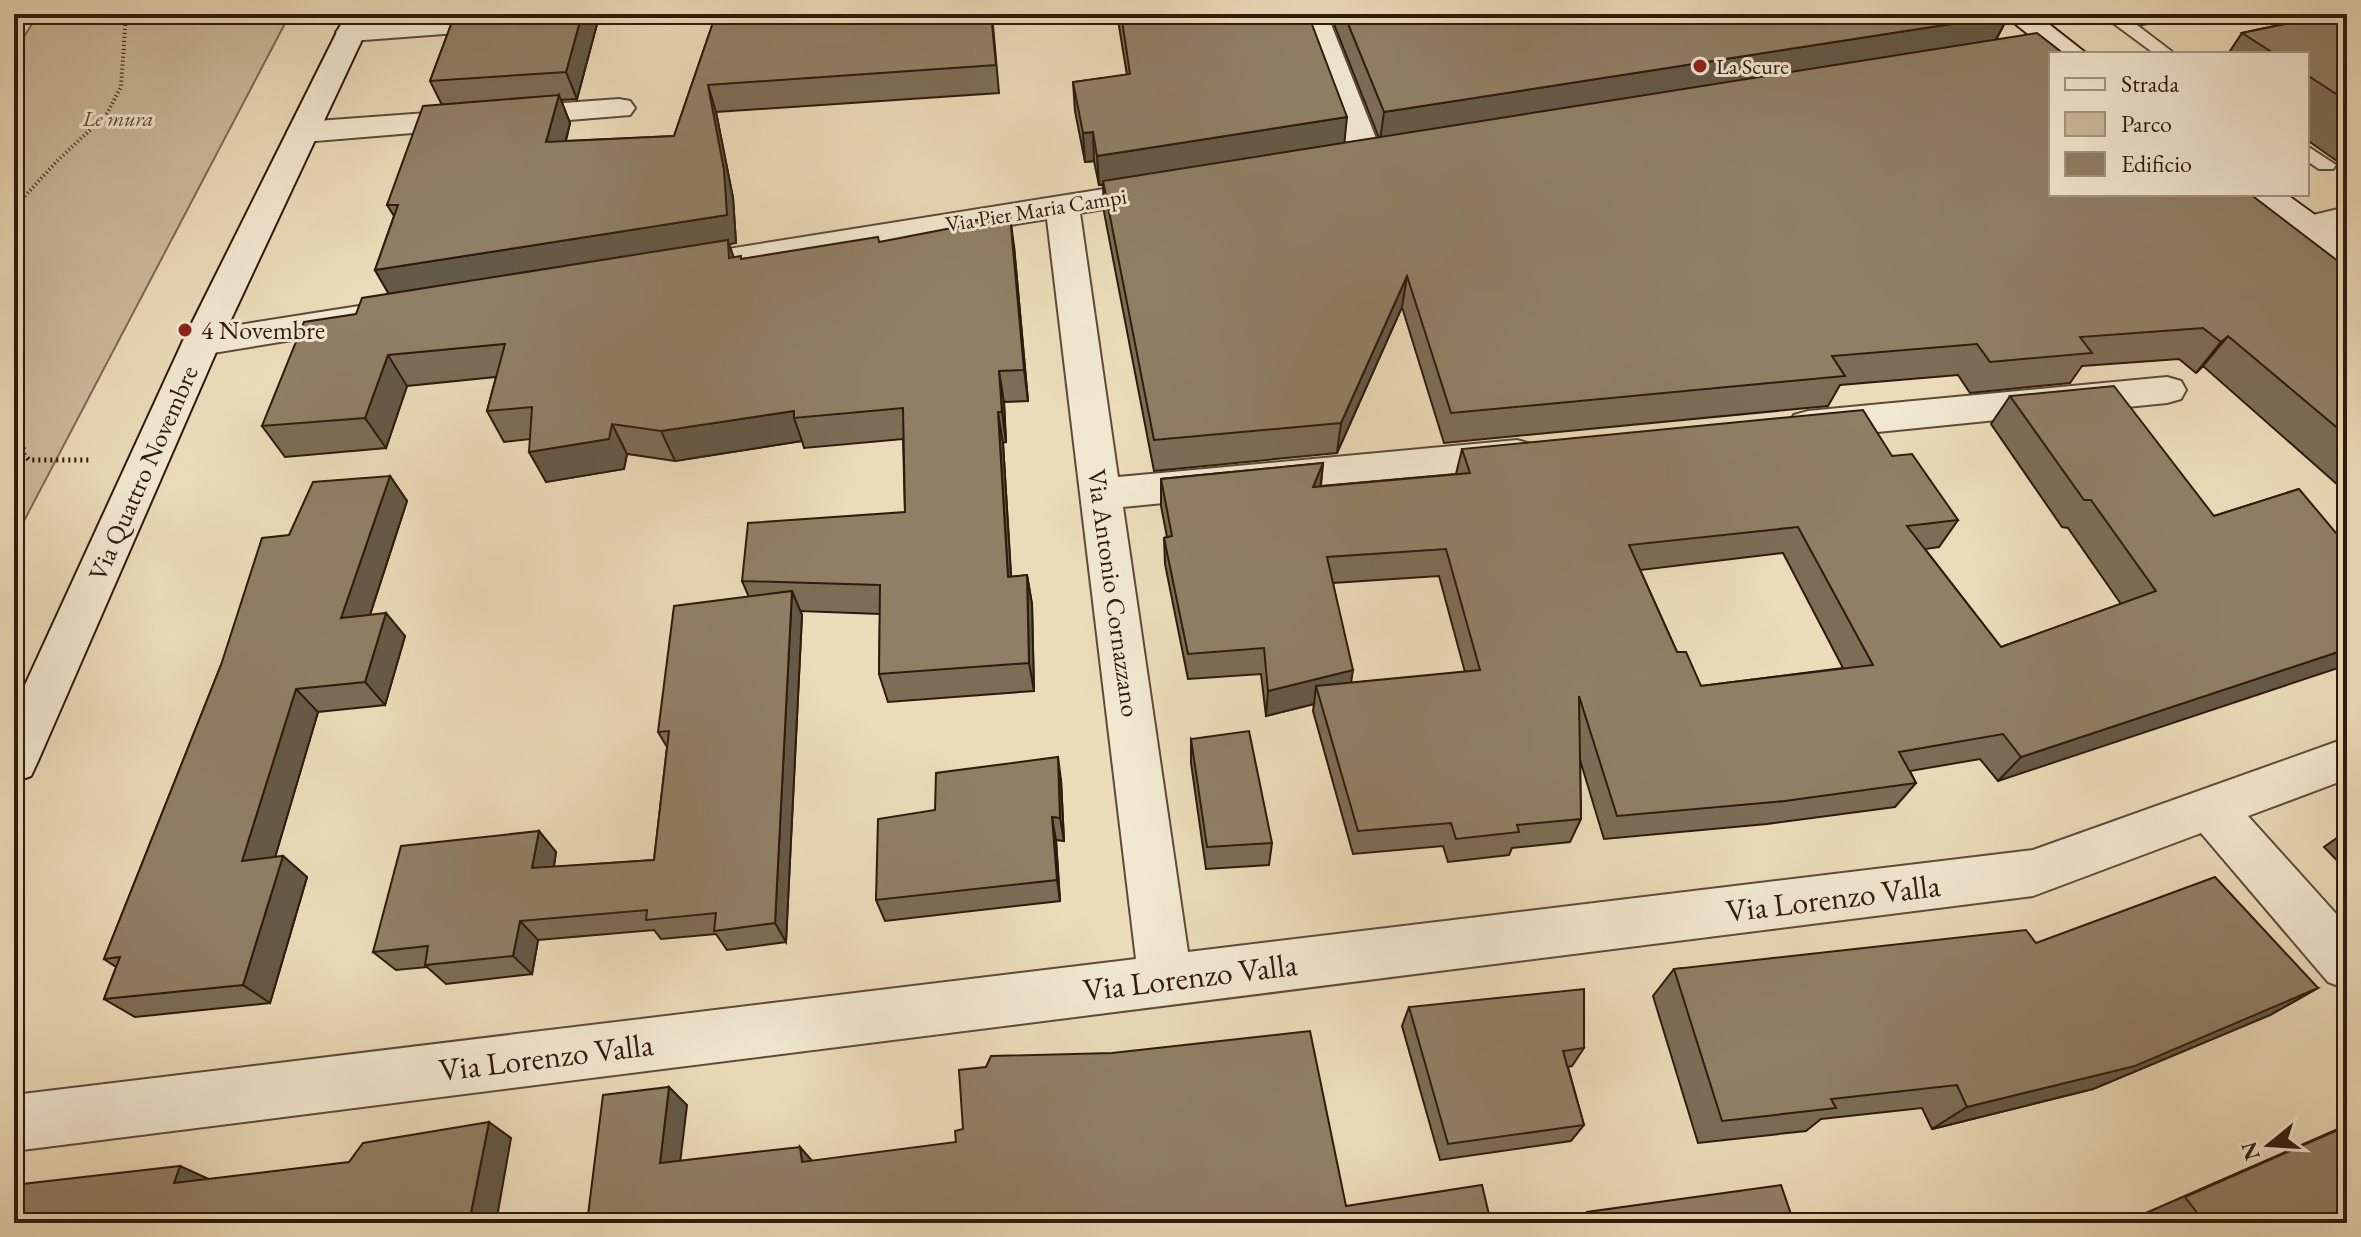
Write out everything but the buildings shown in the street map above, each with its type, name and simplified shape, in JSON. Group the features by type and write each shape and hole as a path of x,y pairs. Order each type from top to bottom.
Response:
{"street":[{"path":"342,23 590,14"},
{"path":"1313,14 1367,157"},
{"path":"2017,14 2066,50"},
{"name":"Via Quattro Novembre","path":"14,761 201,343 303,132 342,23"},
{"path":"2020,52 2066,50"},
{"path":"303,132 619,108"},
{"name":"Via Pier Maria Campi","path":"655,271 1184,186"},
{"path":"2267,196 2347,255"},
{"name":"Via Antonio Cornazzano","path":"1062,206 1165,980"},
{"path":"2308,226 2347,217"},
{"path":"201,343 389,313"},
{"path":"1769,429 2167,390"},
{"path":"1101,494 1547,451"},
{"name":"Via Lorenzo Valla","path":"14,1123 2033,873 2347,758"},
{"path":"2210,808 2347,964"}],"lane":[{"path":"2163,52 2122,23 2168,14"},
{"path":"2309,153 2326,165"}],"path":[{"path":"14,208 57,161 106,115 121,87 126,14"},
{"path":"279,14 286,22 342,23"},
{"path":"14,376 24,455 29,460 95,459"}],"green space":[{"name":"Le mura","path":"38,14 290,14 14,540 14,53"}],"place":[{"name":"La Scure","path":"1700,66"},
{"name":"4 Novembre","path":"185,330"}]}
